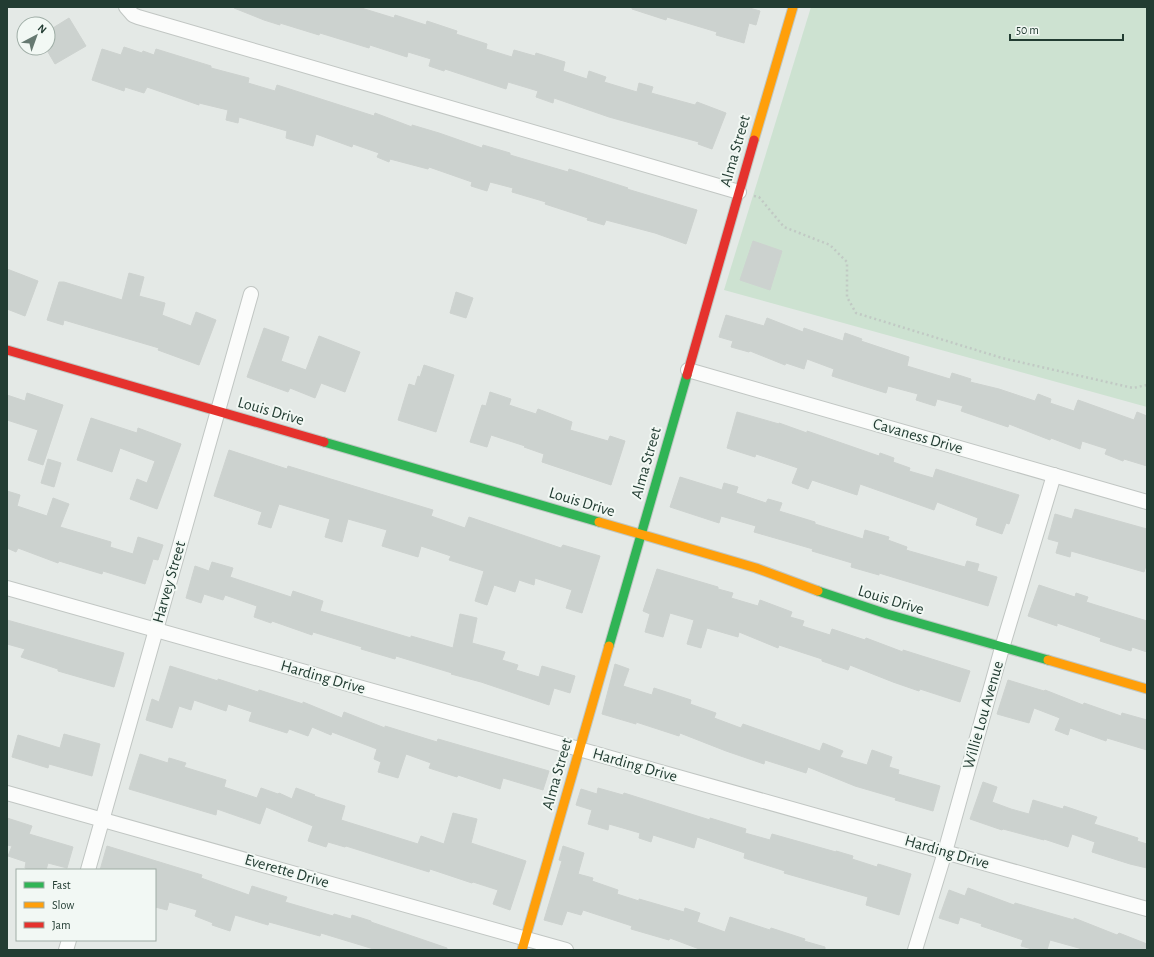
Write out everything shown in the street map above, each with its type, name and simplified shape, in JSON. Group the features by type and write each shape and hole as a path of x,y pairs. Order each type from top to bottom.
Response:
{"street":[{"path":"126,7 133,15 138,17 739,192"},
{"name":"Alma Street","path":"524,944 793,7"},
{"name":"Harvey Street","path":"88,869 251,294"},
{"name":"Louis Drive","path":"7,350 756,568 839,600 1147,689"},
{"name":"Cavaness Drive","path":"688,370 1053,478 1147,502"},
{"name":"Willie Lou Avenue","path":"915,950 945,852 1002,648 1053,478"},
{"name":"Harding Drive","path":"7,588 1147,909"},
{"name":"Everette Drive","path":"7,792 524,944 566,950"}],"path":[{"path":"739,192 759,198 784,228 830,245 847,262 847,297 856,313 1002,358 1133,388 1147,385"}],"green space":[{"path":"811,7 1147,7 1147,407 724,290"}],"building":[{"path":"234,7 358,7 394,18 395,15 426,25 427,21 457,31 456,34 487,44 486,49 512,57 514,50 535,56 536,53 565,62 563,71 587,79 589,71 606,77 604,82 637,92 639,83 653,87 651,93 695,105 697,102 726,113 712,149 698,144 699,142 609,117 554,98 553,103 536,97 538,91 508,82 506,89 445,69 444,71 429,66 431,59 408,52 407,57 370,45 369,48 320,33 319,35 280,23 280,25"},
{"path":"632,7 746,7 760,11 756,25 749,23 744,43 716,35 717,32 667,17 666,20 632,9"},
{"path":"69,18 86,46 55,64 50,56 56,56 56,26"},
{"path":"124,47 154,55 156,49 211,66 211,68 249,78 248,83 275,91 277,85 374,116 375,113 412,127 412,125 439,133 482,148 483,145 510,153 510,155 568,172 569,169 628,188 627,189 697,210 686,244 655,233 606,220 604,225 587,220 588,218 545,204 546,202 512,192 513,188 490,182 487,191 471,186 472,182 429,167 428,169 390,159 389,162 377,157 379,153 353,144 352,147 316,134 313,146 286,138 287,131 239,117 238,123 226,120 228,110 199,103 199,105 147,87 144,93 125,87 124,91 92,80 102,49 121,55"},
{"path":"753,241 782,251 770,290 740,280"},
{"path":"7,269 38,281 25,316 7,309"},
{"path":"129,273 144,277 139,296 165,303 162,315 191,326 196,312 216,320 199,365 158,350 159,348 64,320 63,325 47,320 59,282 64,282 122,300"},
{"path":"456,292 473,298 466,318 450,313"},
{"path":"726,315 764,326 767,318 803,332 804,328 843,341 845,333 862,339 861,341 909,357 907,366 950,379 952,373 971,379 970,382 999,389 1035,401 1038,394 1051,399 1050,403 1074,411 1078,400 1134,420 1137,412 1147,416 1147,466 1124,459 1123,461 1105,454 1107,449 1082,441 1080,449 1051,438 1050,440 1009,424 1008,427 961,411 963,406 937,399 935,406 916,400 918,394 888,386 886,393 860,385 832,376 834,369 807,359 804,369 786,363 785,365 750,351 731,347 733,341 719,337"},
{"path":"264,328 289,337 281,361 306,370 319,336 360,352 345,392 321,383 315,398 290,388 288,392 247,377"},
{"path":"424,365 454,375 436,432 398,420 409,384 415,386"},
{"path":"490,392 511,399 509,405 536,414 538,409 572,422 570,430 608,441 610,436 625,441 611,485 542,462 544,454 491,435 487,447 470,442 482,405 486,406"},
{"path":"27,393 63,405 43,465 28,460 38,430 7,420 7,395 25,401"},
{"path":"737,412 779,423 807,433 807,431 879,456 880,453 894,458 893,462 910,468 909,471 933,478 936,469 1019,495 1009,524 1006,523 1002,534 976,525 978,518 937,502 934,510 860,484 857,495 812,480 808,489 792,483 798,468 756,454 755,457 727,448"},
{"path":"91,418 137,433 138,428 181,444 157,509 130,499 137,479 147,483 155,461 120,448 112,472 77,460"},
{"path":"229,450 287,469 288,466 433,510 431,516 465,528 469,517 561,548 563,545 600,556 582,613 566,608 572,590 535,578 534,585 519,580 515,592 494,585 487,605 475,601 484,571 449,560 451,556 421,546 418,557 382,546 387,530 348,519 342,542 325,537 330,519 279,504 271,528 258,524 262,512 214,496"},
{"path":"48,459 61,463 54,487 41,483"},
{"path":"680,477 722,490 724,483 738,487 736,493 766,503 768,499 782,503 779,511 863,539 865,530 889,537 888,540 907,547 906,550 965,567 967,561 979,564 977,571 997,577 988,606 879,573 879,575 851,567 852,563 812,551 813,549 754,532 756,526 721,516 719,523 670,507"},
{"path":"7,491 20,495 17,506 47,516 53,498 69,504 60,527 111,542 110,547 133,554 138,537 163,545 158,560 153,559 145,584 103,571 102,574 59,561 58,563 18,548 16,552 7,548"},
{"path":"1075,509 1147,529 1147,563 1144,572 1071,551 1070,557 1056,553 1059,542 1048,539 1055,514 1072,519"},
{"path":"212,562 233,568 230,577 291,597 293,591 323,601 320,611 411,638 411,636 453,648 460,614 477,618 472,643 505,652 502,660 518,665 516,670 539,677 542,666 575,676 570,693 554,688 549,705 396,656 395,659 313,632 312,635 272,621 271,623 254,617 257,606 225,595 223,600 204,594 201,603 186,598 195,566 209,571"},
{"path":"657,569 718,587 718,589 733,593 731,598 758,606 760,600 792,612 790,617 804,621 802,626 830,635 832,629 865,640 866,638 903,652 903,650 970,671 960,702 920,689 919,691 850,665 848,670 822,661 822,659 779,645 778,648 739,632 738,637 707,628 701,648 687,644 694,620 670,613 663,637 645,632 650,614 643,611"},
{"path":"1039,585 1075,597 1076,593 1088,597 1086,602 1147,621 1147,652 1132,647 1131,651 1100,641 1101,638 1057,623 1057,626 1028,616"},
{"path":"7,620 124,653 114,687 58,671 58,669 21,657 25,649 7,644"},
{"path":"615,664 629,669 623,686 652,695 654,688 691,700 690,704 716,713 714,718 741,728 743,724 820,751 823,743 843,751 840,757 867,765 872,750 892,757 889,767 899,770 898,774 940,786 933,811 855,786 808,767 806,773 765,760 764,764 680,733 679,736 636,722 636,724 602,714"},
{"path":"170,666 258,692 259,690 303,704 303,702 342,718 344,712 385,728 385,726 437,742 438,739 549,771 543,790 503,778 500,789 458,775 457,777 429,768 431,763 406,754 398,778 378,772 381,762 374,759 377,749 332,732 331,735 312,727 308,736 289,729 287,733 249,721 252,712 228,704 226,711 194,700 191,710 179,706 172,728 146,720 152,699 159,702"},
{"path":"1008,680 1044,691 1045,690 1083,705 1084,703 1121,716 1122,713 1147,720 1147,750 1107,738 1106,741 1070,728 1068,735 1055,730 1060,718 1034,708 1029,723 997,714"},
{"path":"64,734 100,744 92,776 49,764 48,768 12,757 18,735 60,748"},
{"path":"140,754 168,763 169,758 186,763 184,767 226,780 224,787 257,798 261,788 278,794 279,793 292,799 296,788 315,795 314,796 345,806 341,820 418,844 421,836 444,844 453,813 477,819 471,843 526,861 510,910 493,904 498,890 430,869 429,872 346,846 328,842 326,847 308,841 313,826 266,807 260,824 217,809 216,815 129,789"},
{"path":"983,782 997,787 992,802 1011,809 1029,814 1033,800 1063,809 1064,806 1097,817 1094,824 1138,838 1137,841 1147,844 1147,868 1092,852 1095,842 1072,834 1068,847 1044,839 1002,830 970,819"},
{"path":"598,788 623,795 624,793 710,820 710,818 746,829 745,833 770,840 772,834 853,856 852,859 877,867 878,864 911,874 899,915 866,905 868,897 784,873 785,871 744,858 745,853 697,837 694,848 653,835 651,842 639,838 640,833 609,824 608,830 588,824 592,810 576,805 581,789 597,794"},
{"path":"7,818 32,826 29,834 73,847 67,868 48,863 46,869 28,869 25,868 26,862 8,856 12,846 7,845"},
{"path":"107,846 202,875 201,878 249,895 252,886 287,897 285,902 333,916 334,914 351,919 352,915 447,948 447,950 377,950 321,933 320,936 269,922 268,925 235,915 230,931 212,925 213,923 195,916 197,910 169,902 167,910 156,907 156,869 100,869"},
{"path":"563,846 584,853 578,874 593,878 592,881 618,890 617,894 684,912 685,908 700,913 697,922 725,932 730,917 770,930 771,928 805,939 804,941 825,947 825,950 702,950 670,938 669,940 631,929 632,926 583,910 581,915 567,911 562,925 544,920 562,861 559,860"},
{"path":"968,888 1014,905 1015,903 1074,920 1074,918 1117,935 1119,933 1147,944 1147,950 1086,950 1050,940 1047,950 1036,950 1021,946 1023,940 981,926 982,924 960,917 958,924 939,918 949,890 965,896"}],"traffic: fast":[{"path":"609,646 687,375"},
{"path":"324,442 599,522"},
{"path":"818,591 887,614 1048,660"}],"traffic: slow":[{"path":"754,140 793,7"},
{"path":"599,522 756,568 818,591"},
{"path":"522,950 609,646"},
{"path":"1048,660 1147,689"}],"traffic: jam":[{"path":"687,375 754,140"},
{"path":"7,350 324,442"}]}
